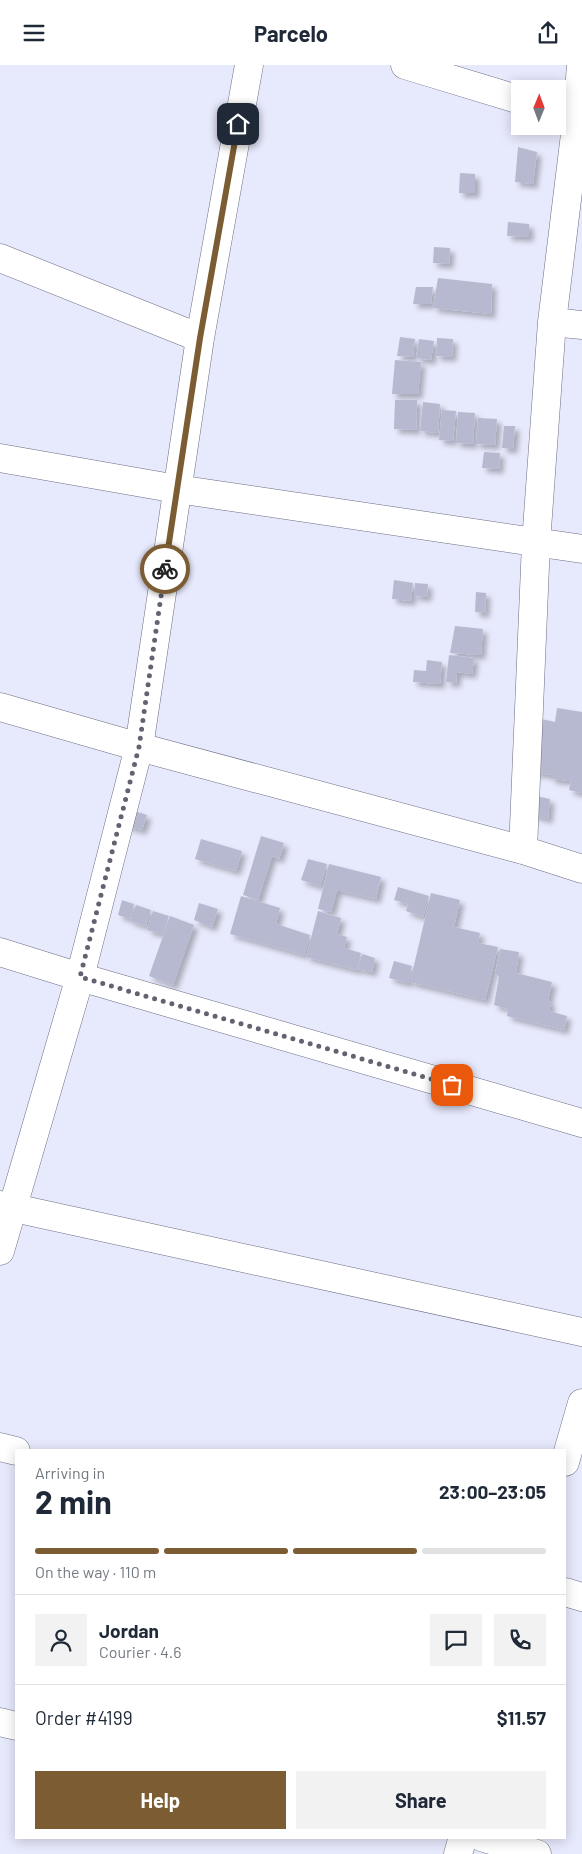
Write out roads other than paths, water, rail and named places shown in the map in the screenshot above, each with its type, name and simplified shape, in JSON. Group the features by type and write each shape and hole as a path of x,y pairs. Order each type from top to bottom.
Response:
{"street":[{"path":"0,1251 6,1207 80,977 139,747 200,338 249,65"},
{"path":"405,65 511,97"},
{"path":"522,850 536,543 552,322 572,116 581,65"},
{"path":"0,257 200,338"},
{"path":"552,322 582,325"},
{"path":"0,458 177,489 582,549"},
{"path":"0,707 139,747 522,850 582,869"},
{"path":"0,952 582,1123"},
{"path":"6,1207 582,1332"},
{"path":"566,1459 582,1403"},
{"path":"0,1447 15,1451"},
{"path":"566,1592 582,1597"},
{"path":"0,1722 15,1726"},
{"path":"458,1854 462,1839"},
{"path":"488,1839 537,1854"}]}
